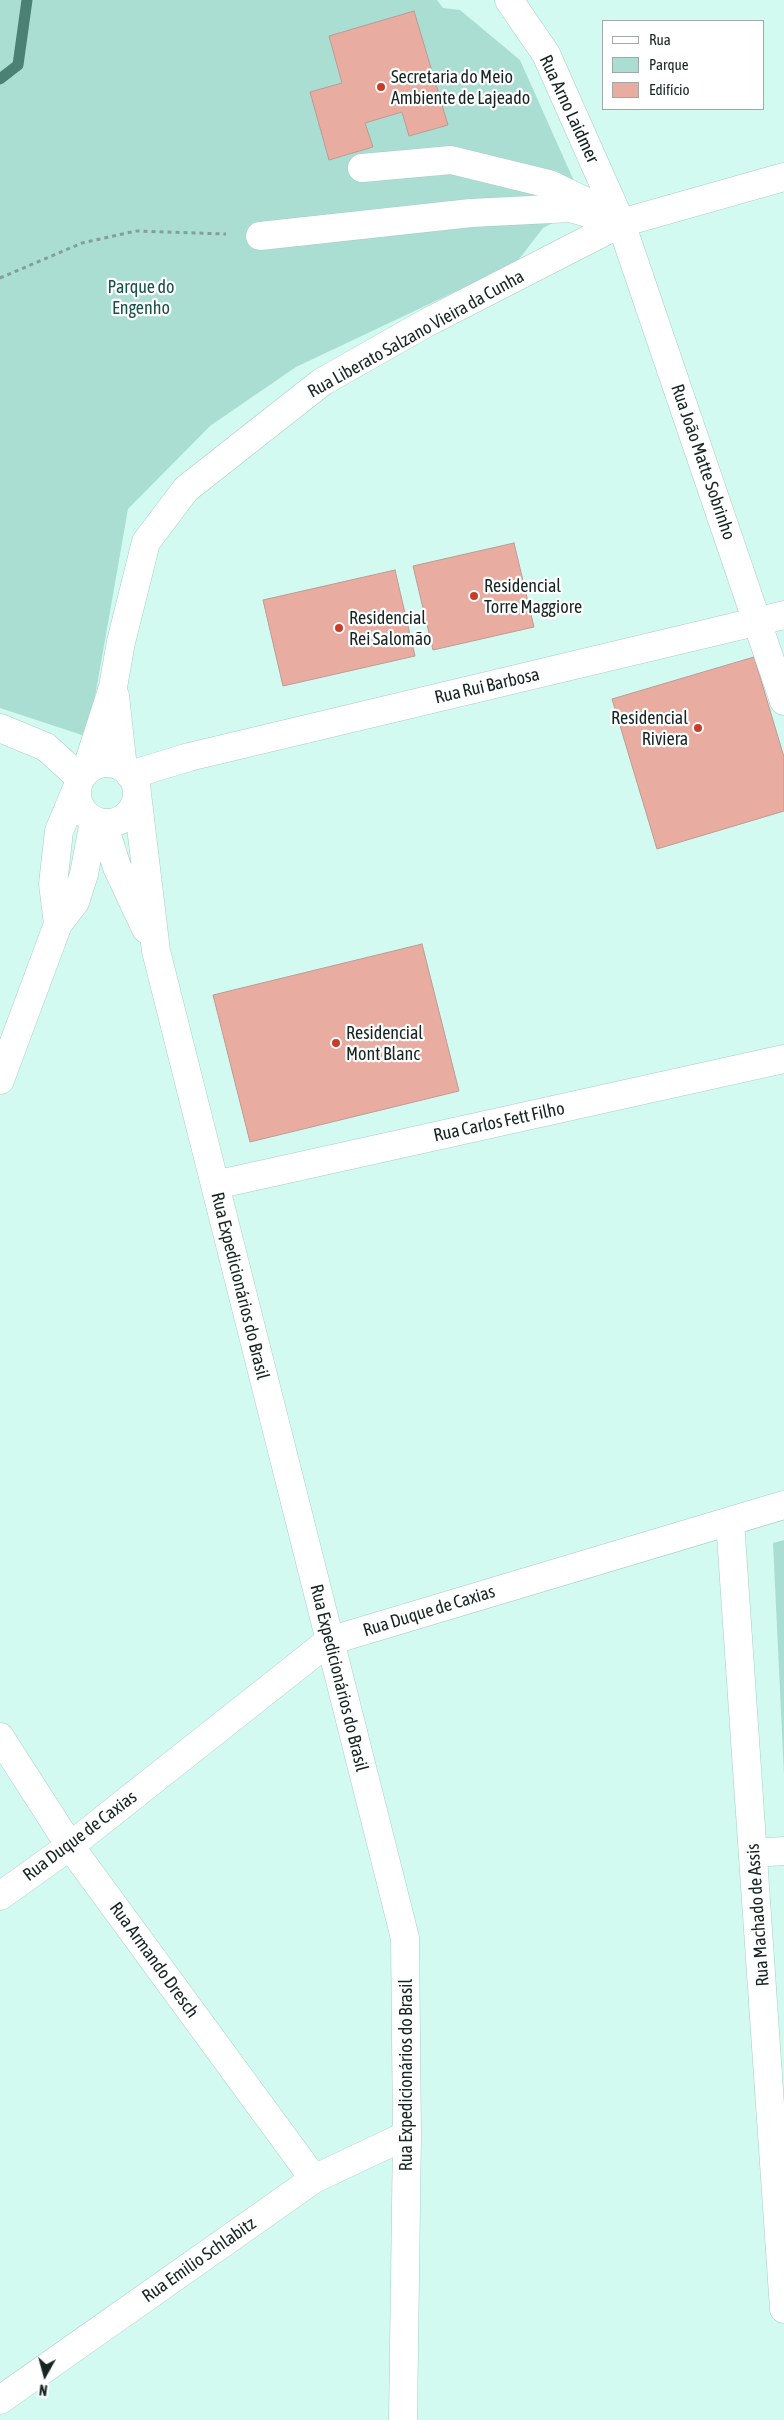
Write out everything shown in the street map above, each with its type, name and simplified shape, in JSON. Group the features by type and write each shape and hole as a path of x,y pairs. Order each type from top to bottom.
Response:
{"street":[{"name":"Rua Arno Laidmer","path":"509,0 546,54 621,223"},
{"path":"362,168 451,160 549,184 591,203 621,223"},
{"name":"Rua Liberato Salzano Vieira da Cunha","path":"58,924 53,884 59,831 81,779 114,687 121,642 146,542 186,489 322,382 428,322 621,223 784,177"},
{"path":"260,236 471,214 571,208 621,223"},
{"name":"Rua João Matte Sobrinho","path":"621,223 771,618 784,701"},
{"name":"Rua Rui Barbosa","path":"130,779 189,757 771,618"},
{"name":"Rua Liberato Salzano Vieira da Cunha","path":"114,687 130,779"},
{"path":"0,728 46,747 81,779 104,763 114,764 130,779 135,804 122,819 113,823 98,822"},
{"name":"Rua Expedicionários do Brasil","path":"81,779 80,807 98,822 156,951"},
{"name":"Rua Expedicionários do Brasil","path":"130,779 156,951 405,1938 407,2135 403,2420"},
{"name":"Rua Liberato Salzano Vieira da Cunha","path":"0,1080 58,924 75,902 98,822"},
{"name":"Rua Carlos Fett Filho","path":"215,1185 784,1059"},
{"name":"Rua Duque de Caxias","path":"0,1896 70,1846 329,1641 784,1505"},
{"name":"Rua Machado de Assis","path":"730,1522 784,2309"},
{"name":"Rua Armando Dresch","path":"0,1737 70,1846 314,2178"},
{"path":"754,1853 784,1850"},
{"name":"Rua Emilio Schlabitz","path":"0,2400 314,2178 407,2135"}],"path":[{"path":"0,278 82,243 136,231 260,236"}],"green space":[{"name":"Parque do Engenho","path":"0,0 437,0 443,8 460,10 520,60 574,181 591,203 543,228 516,263 296,367 210,426 128,509 88,737 0,708"},
{"path":"784,1540 784,1775 773,1543"}],"building":[{"name":"Secretaria do Meio Ambiente de Lajeado","path":"414,11 448,125 409,136 402,112 365,123 373,147 329,160 310,92 342,83 329,36"},
{"name":"Residencial Torre Maggiore","path":"514,543 534,627 433,650 413,566"},
{"name":"Residencial Rei Salomão","path":"395,570 415,656 283,686 263,600"},
{"name":"Residencial Riviera","path":"754,657 784,757 784,811 657,849 612,699"},
{"name":"Residencial Mont Blanc","path":"422,944 459,1091 250,1142 213,995"}],"waterway":[{"path":"0,79 18,65 27,0"}],"place":[{"name":"Secretaria do Meio Ambiente de Lajeado","path":"381,87"},
{"name":"Residencial Torre Maggiore","path":"474,596"},
{"name":"Residencial Rei Salomão","path":"339,628"},
{"name":"Residencial Riviera","path":"698,728"},
{"name":"Residencial Mont Blanc","path":"336,1043"}]}
